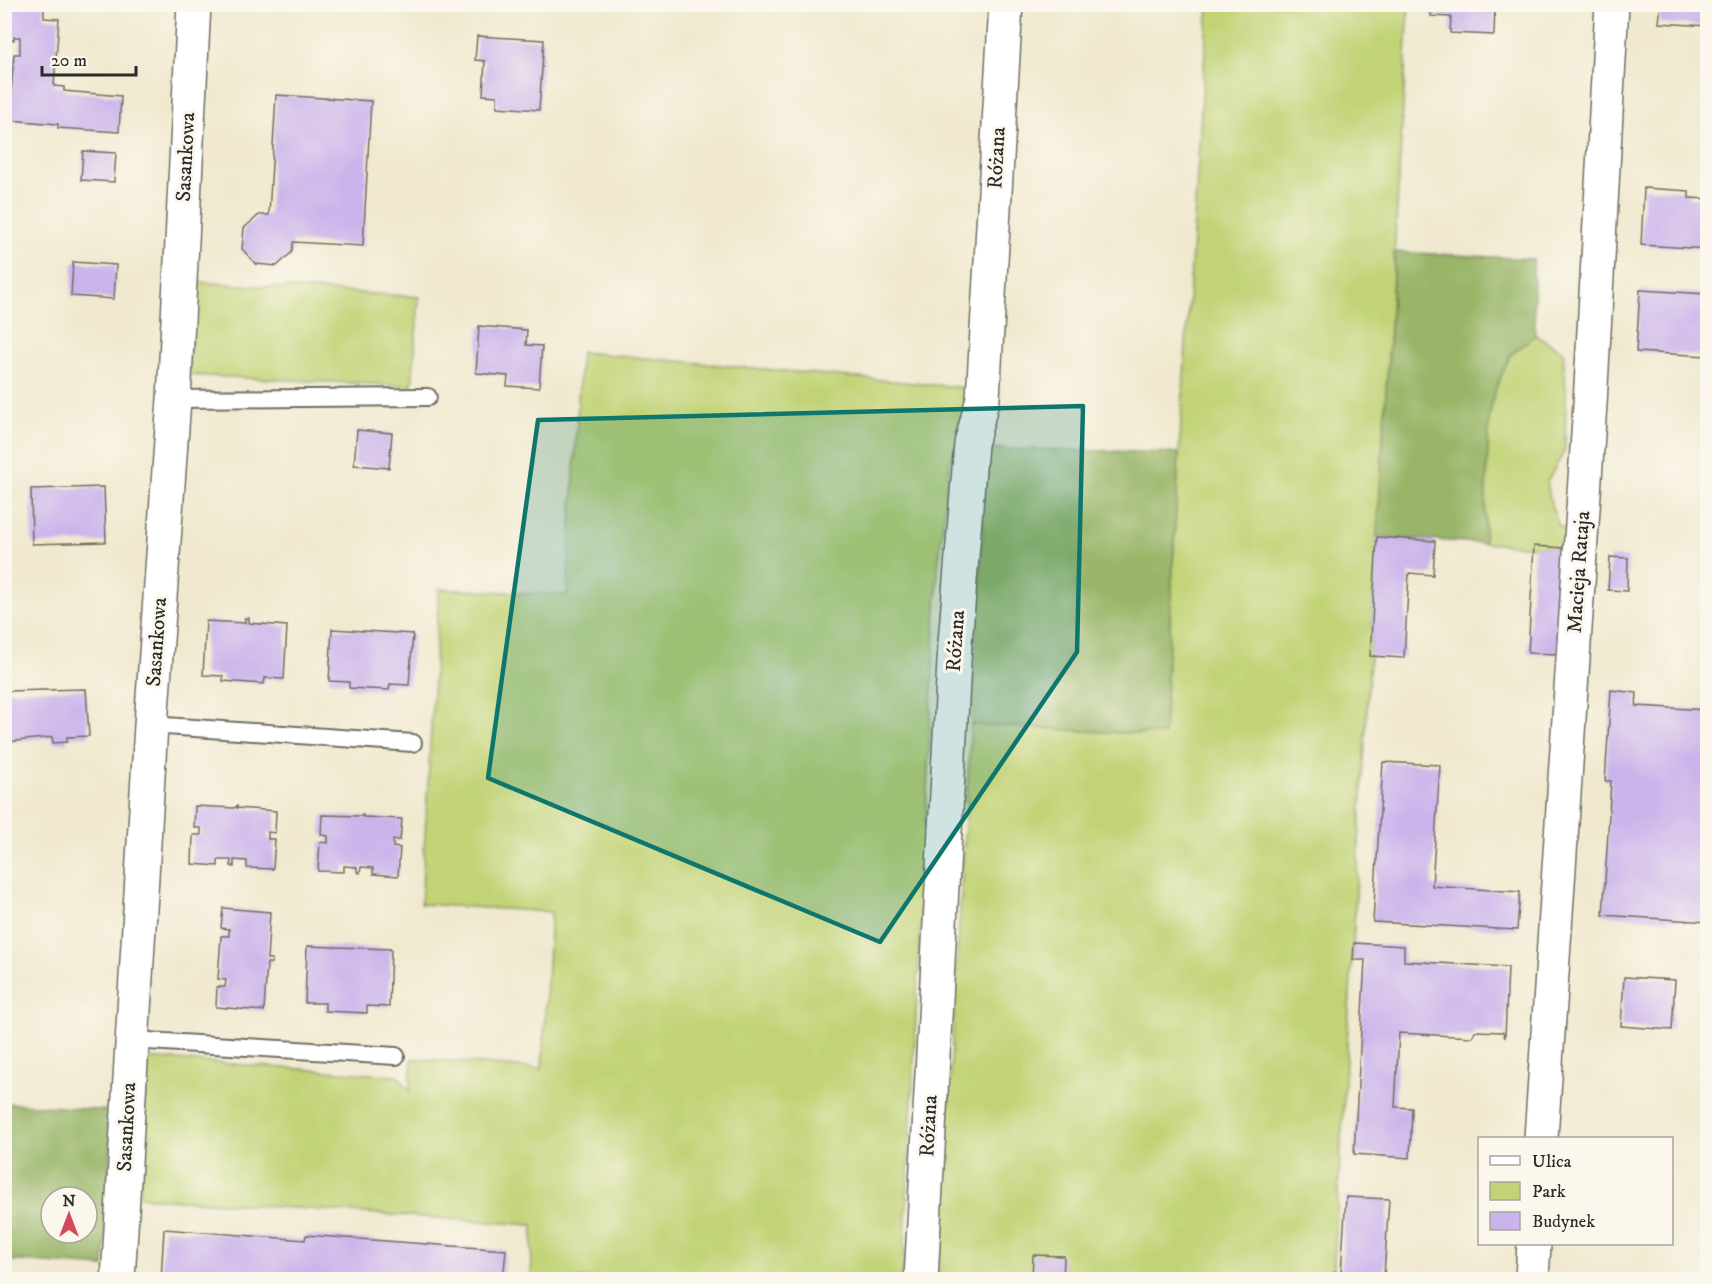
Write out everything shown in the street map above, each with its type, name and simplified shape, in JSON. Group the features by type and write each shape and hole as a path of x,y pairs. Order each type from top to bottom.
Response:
{"street":[{"name":"Sasankowa","path":"118,1280 151,725 174,399 194,4"},
{"name":"Różana","path":"921,1280 955,643 971,444 983,398 1006,4"},
{"name":"Macieja Rataja","path":"1541,1137 1590,404 1612,4"},
{"path":"1532,1280 1534,1245"}],"lane":[{"path":"174,399 428,397"},
{"path":"151,725 413,743"},
{"path":"132,1040 396,1056"}],"highlighted area":[{"path":"1083,406 1077,652 880,942 488,778 538,420"}],"green space":[{"path":"1208,5 1409,5 1333,1279 1280,1279 1199,1272 1198,1280 938,1280 971,725 1164,735 1179,453"},
{"path":"1395,252 1533,259 1535,335 1510,356 1494,393 1489,418 1484,543 1377,537"},
{"path":"196,282 419,297 412,386 188,375"},
{"path":"1535,335 1563,351 1566,391 1565,450 1547,482 1558,525 1570,533 1569,549 1484,543 1489,418 1494,393 1510,355"},
{"path":"581,352 977,389 950,462 938,568 903,1279 531,1279 533,1225 140,1197 147,1058 398,1076 410,1091 412,1058 542,1069 551,912 421,904 439,589 567,595"},
{"path":"987,448 1179,453 1164,735 971,725"},
{"path":"4,1103 113,1111 104,1267 5,1260"}],"building":[{"path":"4,4 44,4 44,18 59,19 54,86 64,87 64,91 121,96 119,132 58,128 58,124 9,120 14,54 20,54 20,37 14,37 14,40 4,39"},
{"path":"1432,4 1495,4 1494,35 1450,33 1451,17 1431,16"},
{"path":"1661,4 1708,4 1708,26 1659,23"},
{"path":"477,36 544,40 539,110 497,107 497,96 483,95 485,61 475,60"},
{"path":"276,95 371,101 363,246 293,242 292,252 277,266 256,264 242,249 244,228 259,215 269,215"},
{"path":"83,151 116,153 114,182 81,180"},
{"path":"1644,188 1689,191 1689,198 1708,199 1708,249 1641,245"},
{"path":"73,262 116,265 114,299 71,296"},
{"path":"1640,290 1708,294 1708,356 1636,352"},
{"path":"479,326 527,330 526,345 542,346 539,388 507,386 508,376 476,373"},
{"path":"357,430 392,433 389,468 354,465"},
{"path":"104,487 106,542 32,544 31,489"},
{"path":"1377,537 1435,541 1433,575 1409,573 1404,658 1370,656"},
{"path":"1534,546 1564,548 1558,654 1528,653"},
{"path":"1610,557 1628,558 1627,591 1608,590"},
{"path":"245,618 249,618 249,623 287,626 284,679 265,678 264,684 223,681 223,676 203,675 206,621 245,623"},
{"path":"332,629 413,634 409,685 390,684 389,690 349,688 349,682 329,681"},
{"path":"86,689 89,736 67,737 67,742 53,743 52,737 7,742 5,691"},
{"path":"1611,690 1637,693 1636,706 1708,710 1708,922 1603,915 1611,781 1605,781"},
{"path":"1383,762 1440,765 1432,886 1520,892 1517,930 1373,922"},
{"path":"195,806 234,808 237,806 237,808 276,811 275,833 268,832 268,839 275,839 273,869 247,868 247,861 234,860 234,867 231,866 231,860 218,860 218,866 192,864 193,835 201,835 201,828 194,828"},
{"path":"322,815 363,815 363,817 402,819 400,840 393,840 393,847 400,848 398,876 373,874 373,868 361,867 360,873 357,872 357,867 344,866 344,872 318,871 320,842 328,843 328,836 321,835"},
{"path":"223,908 270,912 267,959 272,959 272,963 267,963 264,1011 216,1007 217,987 225,987 226,980 218,979 221,936 229,936 229,929 221,928"},
{"path":"1354,943 1404,946 1404,961 1508,967 1505,1038 1503,1032 1475,1031 1472,1037 1399,1033 1395,1107 1412,1108 1410,1158 1354,1154 1365,960 1353,960"},
{"path":"307,946 391,949 389,1007 367,1006 367,1013 325,1011 325,1003 305,1003"},
{"path":"1624,977 1675,980 1672,1030 1621,1026"},
{"path":"1346,1197 1389,1199 1384,1276 1366,1276 1366,1280 1335,1280 1335,1272 1341,1273"},
{"path":"164,1229 305,1240 306,1235 506,1250 503,1280 161,1280"},
{"path":"1033,1255 1064,1256 1063,1280 1032,1280"}]}
